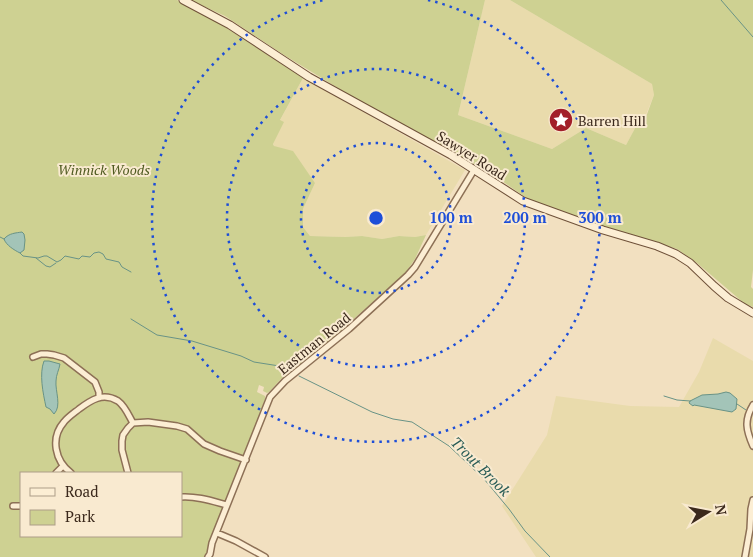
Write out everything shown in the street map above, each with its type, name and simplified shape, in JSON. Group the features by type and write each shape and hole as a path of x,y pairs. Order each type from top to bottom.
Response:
{"street":[{"name":"Sawyer Road","path":"183,0 230,25 309,77 451,155 528,204 676,254 690,263 728,298 753,313"},
{"name":"Eastman Road","path":"208,557 270,397 284,381 344,333 408,275 415,267 474,170"},
{"path":"33,357 41,354 54,354 64,358 95,382 99,397"},
{"path":"70,472 63,466 56,448 57,434 60,427 73,413 89,401 99,397 108,397 125,408 133,424"},
{"path":"753,404 747,417 746,425 753,446"},
{"path":"128,472 122,450 123,435 133,424 148,422 186,429 204,444 246,460"},
{"path":"57,472 63,466"},
{"path":"182,497 202,499 227,505"},
{"path":"746,557 753,500"},
{"path":"14,506 20,506"},
{"path":"216,533 236,541 265,557"}],"shaded area":[{"path":"485,0 510,0 652,84 654,95 645,117 640,119 626,145 586,128 552,149 458,115"},
{"path":"303,78 465,170 426,235 382,239 362,236 310,236 303,227 303,209 315,183 306,171 274,146 271,137"},
{"path":"713,338 753,361 753,557 536,557 502,506 547,435 556,396 630,406 679,407 699,372"}],"green space":[{"name":"Winnick Woods","path":"0,0 177,0 225,27 303,78 280,120 284,122 273,144 274,146 293,151 315,183 303,209 303,227 310,236 362,236 382,239 426,235 415,259 401,277 330,340 281,379 269,392 263,391 264,387 259,385 257,392 265,396 265,399 212,543 204,557 0,557"},
{"path":"190,0 485,0 458,115 552,149 586,128 626,145 640,119 646,117 654,95 652,84 510,0 753,0 753,270 751,287 753,289 753,307 745,304 697,263 677,249 528,199 489,172 351,96 225,16"}],"water":[{"path":"22,232 25,240 24,250 20,253 8,245 4,239 10,234"},
{"path":"44,361 60,364 56,377 58,407 54,414 46,407 42,378"},
{"path":"726,392 737,399 736,409 732,412 693,406 689,403 702,395"}],"waterway":[{"path":"721,0 753,37"},
{"path":"0,237 4,239"},
{"path":"20,253 23,256 38,258 47,256 57,262 65,256 79,259 82,256 90,257 94,253 99,252 106,259 119,262 122,267 131,272"},
{"path":"36,258 46,266 50,267 56,263"},
{"name":"Trout Brook","path":"131,319 157,335 192,341 241,356 254,362 292,368"},
{"name":"Trout Brook","path":"299,376 372,412 393,419 412,422 449,446 484,479 525,531 550,557"},
{"path":"664,396 690,401"},
{"path":"737,404 746,410"}],"place":[{"name":"Barren Hill","path":"561,120"}]}
